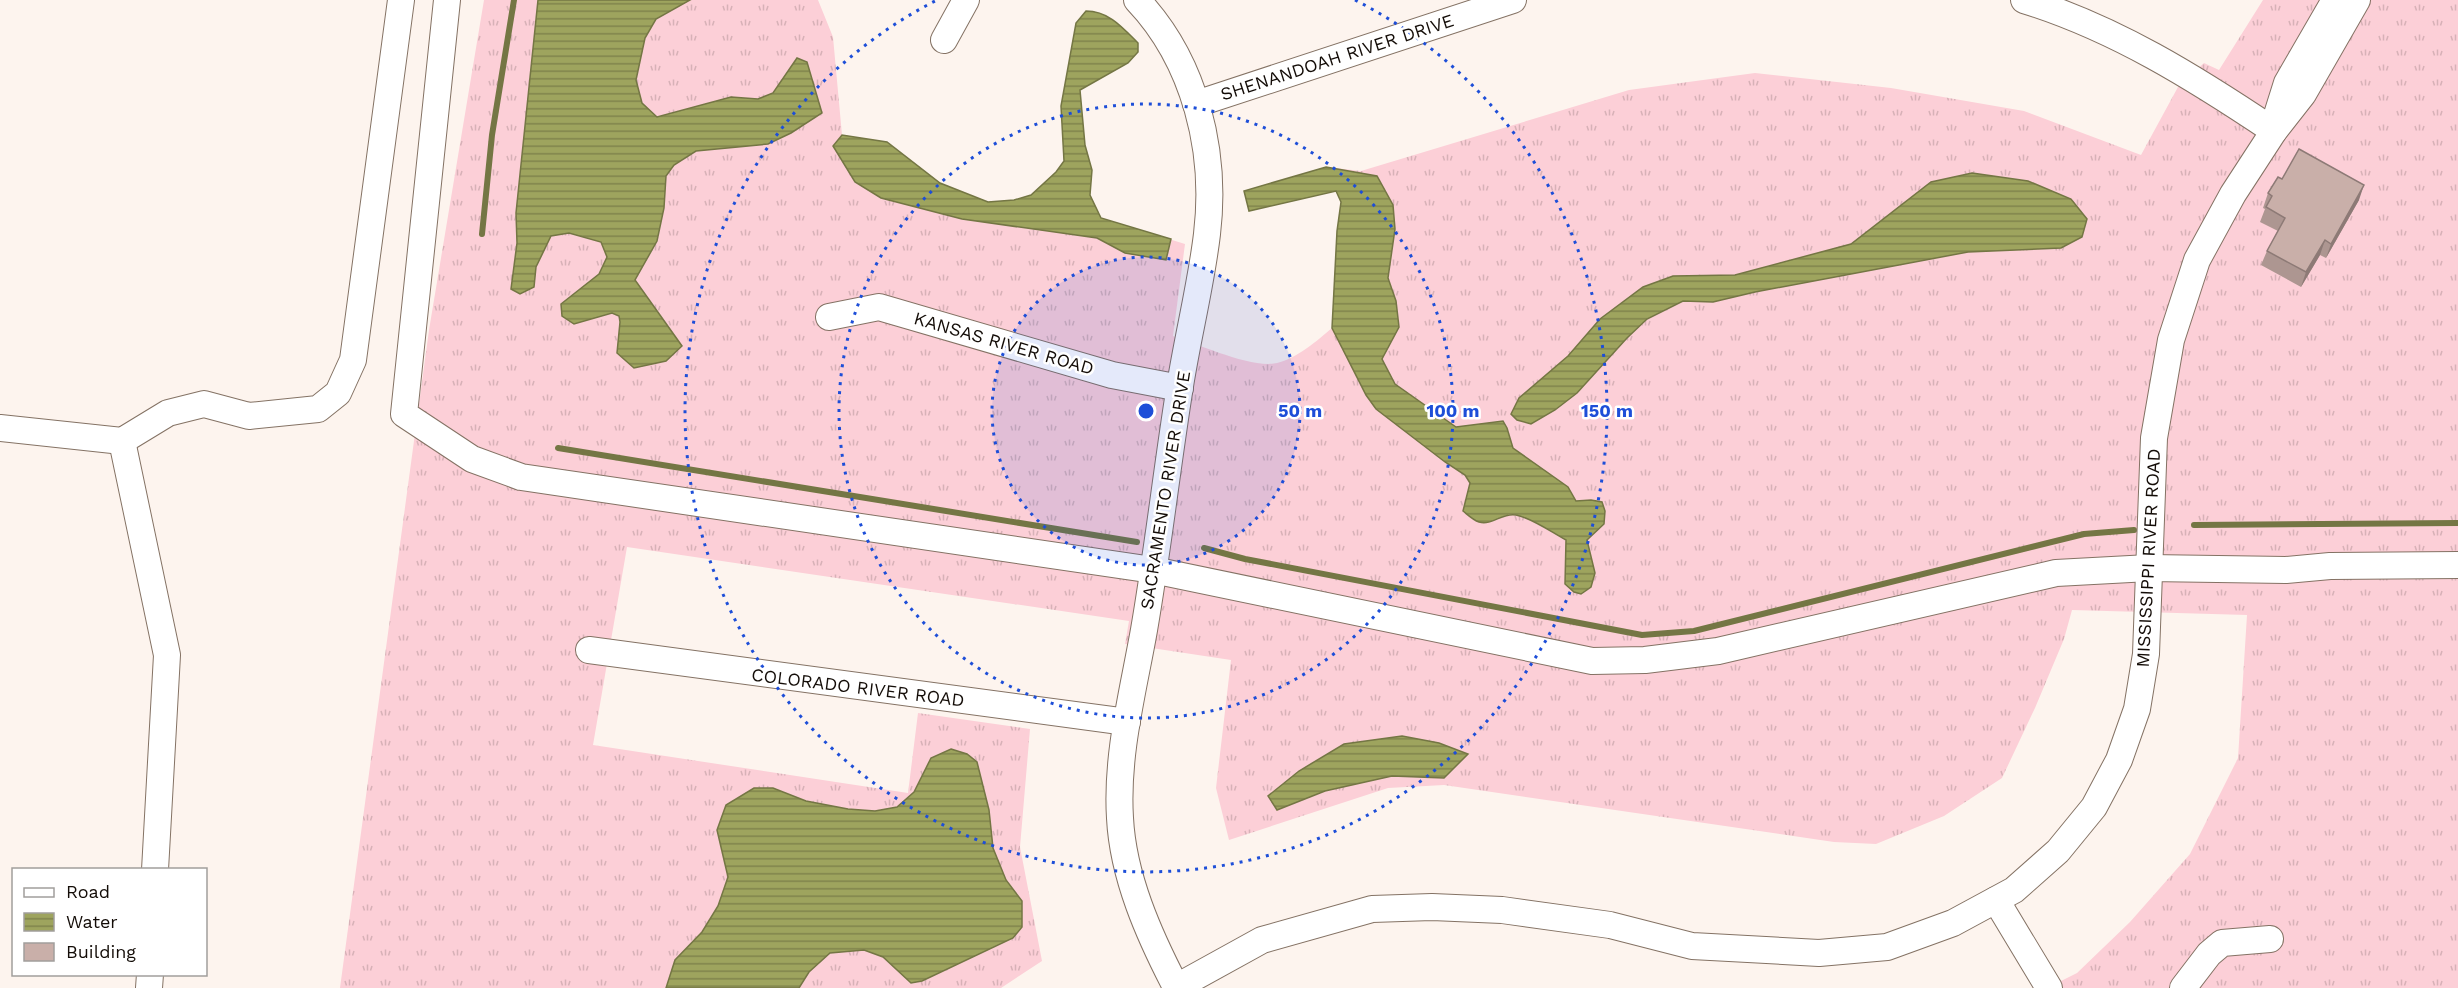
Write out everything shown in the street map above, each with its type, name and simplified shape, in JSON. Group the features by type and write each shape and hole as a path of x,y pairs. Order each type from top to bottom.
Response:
{"street":[{"path":"0,428 122,441 168,413 204,404 249,416 318,409 338,393 353,360 401,0"},
{"path":"447,0 404,414 472,459 521,477 1153,570 1592,661 1645,660 1718,651 2056,573 2149,568 2286,570 2330,566 2458,565"},
{"path":"944,40 966,0"},
{"name":"SACRAMENTO RIVER DRIVE","path":"1137,0 1163,31 1183,70 1205,137 1209,174 1207,232 1127,722 1120,783 1121,835 1126,864 1161,958 1176,988"},
{"name":"SHENANDOAH RIVER DRIVE","path":"1196,104 1513,0"},
{"path":"2024,0 2060,11 2132,43 2190,75 2274,131"},
{"name":"MISSISSIPPI RIVER ROAD","path":"2274,131 2277,113 2287,83 2334,0"},
{"name":"MISSISSIPPI RIVER ROAD","path":"1176,988 1262,940 1372,909 1432,907 1502,910 1610,924 1692,946 1819,953 1887,947 1953,923 2014,891 2058,851 2094,807 2119,760 2138,710 2144,665 2154,438 2171,340 2198,260 2234,194 2274,131 2303,94 2357,0"},
{"name":"KANSAS RIVER ROAD","path":"829,317 879,307 1112,375 1180,388"},
{"path":"122,441 167,655 155,868"},
{"name":"COLORADO RIVER ROAD","path":"589,650 1127,722"},
{"path":"1996,900 2049,988"},
{"path":"2183,988 2209,954 2222,943 2242,939 2270,939"}],"green space":[{"path":"484,0 818,0 833,37 842,135 887,142 940,183 988,202 1014,200 1031,195 1056,172 1064,161 1061,106 1076,23 1086,11 1109,17 1138,43 1138,52 1128,63 1080,90 1085,145 1092,170 1090,195 1101,218 1185,244 1173,336 1210,350 1266,364 1292,358 1332,328 1337,231 1341,201 1336,191 1249,211 1244,191 1326,167 1361,171 1629,90 1755,73 1891,88 2024,111 2141,155 2178,87 2204,63 2219,70 2263,0 2458,0 2458,988 2047,988 2077,973 2130,922 2190,854 2238,758 2247,615 2072,610 2064,639 2002,778 1944,816 1876,844 1834,842 1444,785 1388,788 1229,840 1216,788 1231,660 1125,644 1129,621 627,547 593,745 908,793 918,713 1030,729 1020,847 1042,961 1001,988 340,988 429,330"}],"water":[{"path":"538,0 690,0 656,19 645,38 636,80 642,103 657,117 731,97 758,99 773,93 797,58 807,62 822,113 791,133 768,144 696,151 674,165 666,176 664,208 657,241 635,280 682,346 666,361 634,368 617,353 619,316 612,313 574,324 562,316 561,304 599,274 607,257 601,242 569,233 551,236 536,267 534,287 520,294 511,289 517,243 516,213"},
{"path":"1086,11 1109,17 1138,43 1138,52 1128,63 1080,90 1085,145 1092,170 1090,195 1101,218 1171,239 1166,260 1125,253 1097,238 962,219 881,198 855,182 833,146 842,135 887,142 940,183 988,202 1014,200 1031,195 1056,172 1064,161 1061,106 1076,23"},
{"path":"1326,167 1377,176 1393,205 1395,229 1388,278 1396,301 1399,327 1382,359 1395,384 1456,427 1503,421 1513,448 1568,487 1576,501 1602,502 1605,511 1604,524 1587,540 1595,573 1591,587 1581,594 1574,592 1565,584 1566,540 1535,522 1516,515 1507,515 1484,523 1471,517 1463,511 1470,483 1465,475 1376,409 1366,395 1332,328 1337,231 1341,202 1336,191 1249,211 1244,191"},
{"path":"1972,173 2028,181 2071,199 2087,219 2082,237 2061,248 1968,252 1713,302 1683,301 1647,319 1577,393 1555,410 1531,424 1517,420 1511,414 1519,398 1568,356 1600,319 1643,287 1673,276 1735,275 1851,244 1931,182"},
{"path":"1402,736 1439,743 1468,754 1444,778 1392,776 1325,791 1277,810 1268,796 1299,771 1344,744"},
{"path":"951,749 967,754 977,762 989,810 993,848 1006,880 1022,901 1022,927 1013,938 922,981 911,983 883,957 864,950 830,953 809,972 799,988 666,988 675,960 702,932 718,906 728,877 717,830 726,805 754,788 773,788 806,801 848,809 875,811 897,807 914,792 931,758"}],"building":[{"path":"2299,149 2364,185 2331,244 2325,240 2306,272 2267,251 2285,218 2266,207 2272,196 2268,193 2278,177 2282,179"}],"waterway":[{"path":"482,234 492,135 514,0"},
{"path":"558,448 1137,542"},
{"path":"2194,525 2458,523"},
{"path":"1204,548 1245,559 1642,635 1694,631 2084,534 2134,530"}]}
